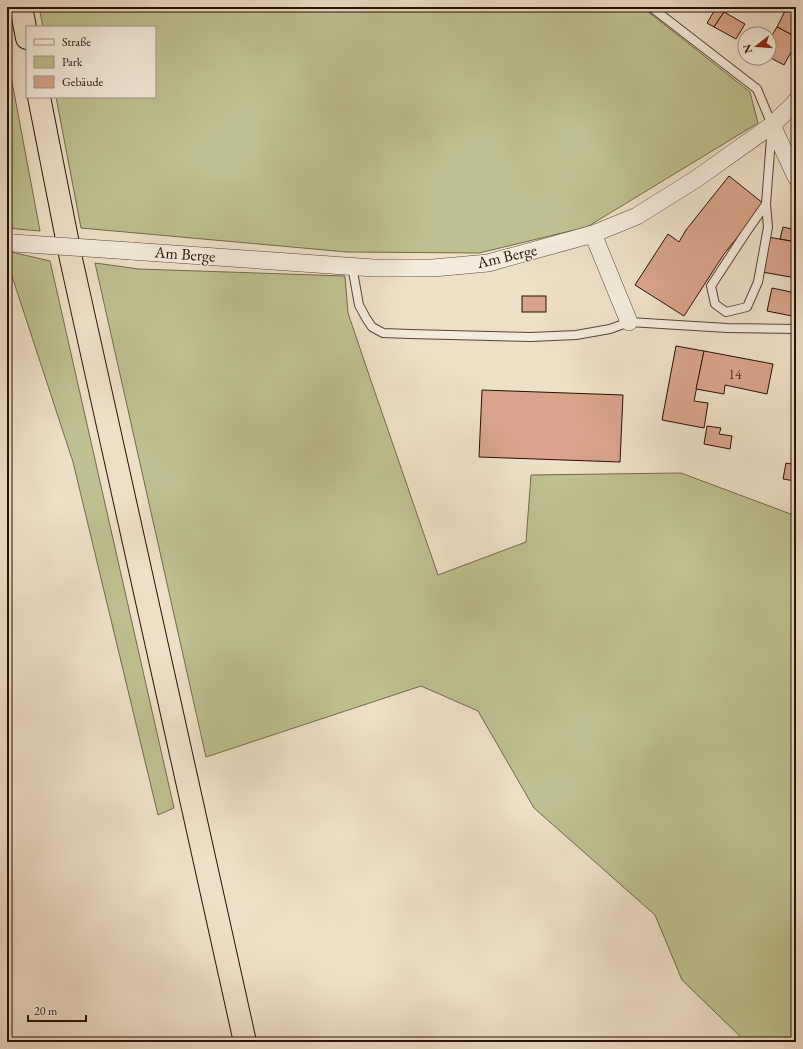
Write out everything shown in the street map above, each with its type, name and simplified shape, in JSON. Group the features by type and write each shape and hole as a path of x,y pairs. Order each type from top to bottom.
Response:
{"highway":[{"path":"21,7 26,33"},
{"path":"39,98 72,260 245,1042"}],"street":[{"name":"Am Berge","path":"10,242 374,268 433,268 488,263 593,234 637,216 696,178 772,125 794,104 796,100"},
{"path":"772,125 796,178"},
{"path":"593,234 629,322"}],"lane":[{"path":"652,7 758,89 772,125 766,204 768,227 758,282 747,307 726,312 715,304 711,286 766,204"},
{"path":"352,266 359,305 372,326 384,332 531,337 576,335 610,329 629,322 727,328 796,329"},
{"path":"726,312 727,328"}],"green space":[{"path":"39,7 642,7 750,92 758,123 587,227 479,253 347,252 81,228 56,98 156,98 156,26 43,26"},
{"path":"7,55 40,231 7,228"},
{"path":"7,251 50,261 174,808 158,815 73,462 7,261"},
{"path":"95,263 139,269 345,276 348,313 438,575 526,542 531,475 681,473 796,516 796,1042 746,1042 682,980 655,915 534,808 478,711 421,686 206,757"}],"building":[{"path":"787,7 793,7 796,9 796,37 777,27"},
{"path":"716,8 724,12 714,27 707,23"},
{"path":"724,12 745,24 744,26 737,26 736,39 714,27"},
{"path":"777,27 796,37 796,43 784,65 777,61"},
{"path":"729,176 764,204 724,254 684,316 635,285 668,234 679,242 686,230"},
{"path":"783,227 796,230 796,242 780,239"},
{"path":"768,237 796,242 796,278 762,272"},
{"path":"772,288 796,293 792,316 767,311"},
{"path":"522,296 546,296 546,312 522,312"},
{"path":"676,346 704,351 694,401 708,403 704,428 662,420"},
{"path":"704,351 773,364 767,394 725,385 724,394 696,389"},
{"path":"482,390 623,395 620,462 479,457"},
{"path":"707,426 721,428 719,434 732,436 730,449 704,444"},
{"path":"786,463 796,465 795,481 783,479"}]}
